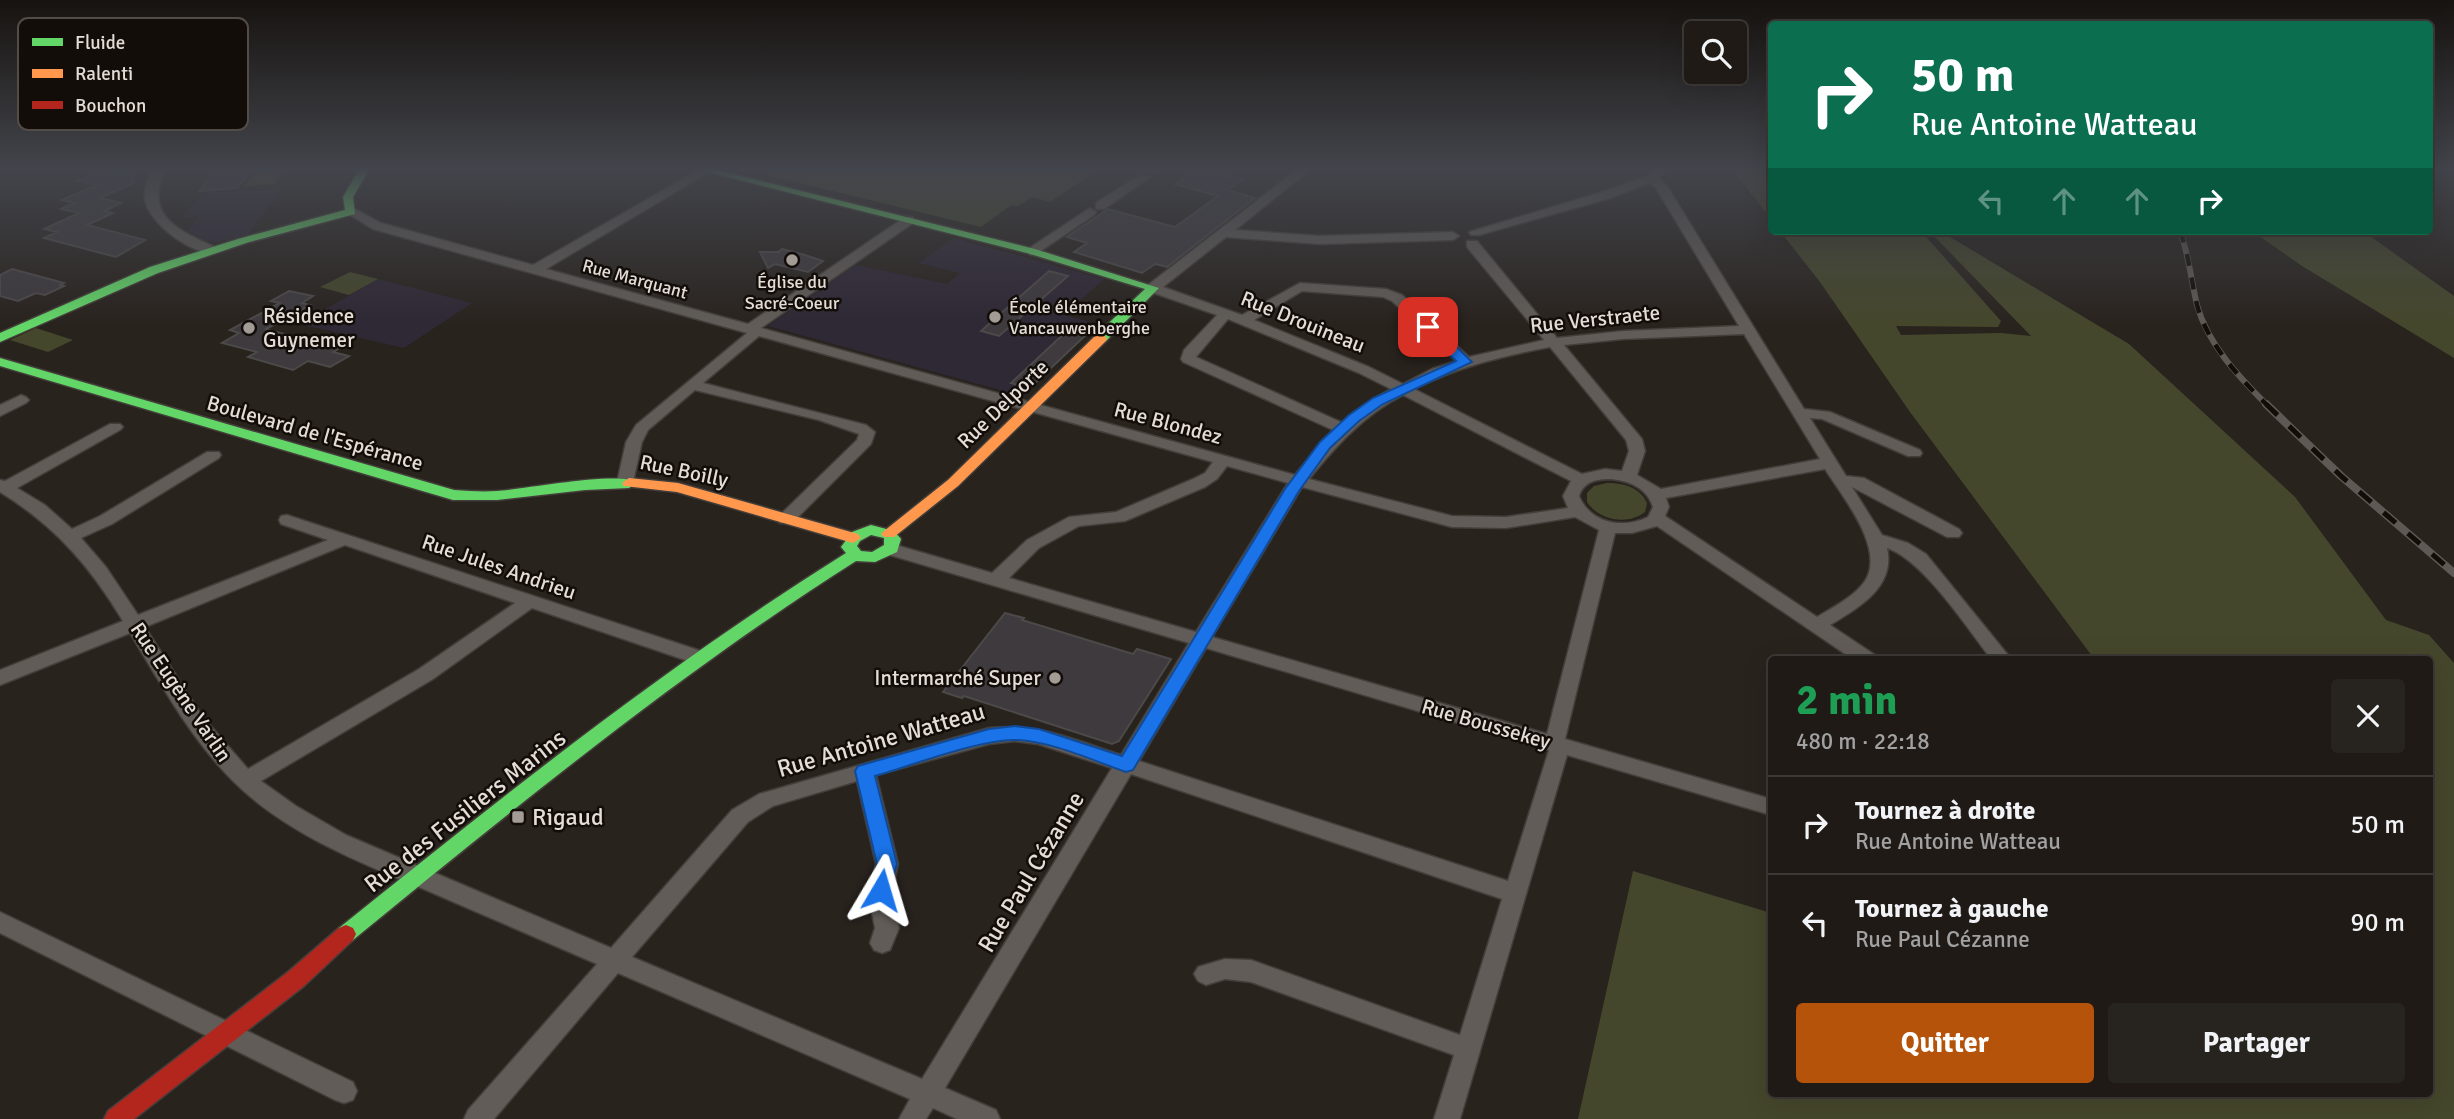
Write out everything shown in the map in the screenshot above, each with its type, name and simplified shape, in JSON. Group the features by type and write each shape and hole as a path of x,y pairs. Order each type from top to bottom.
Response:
{"street":[{"path":"161,220 171,230 210,250"},
{"path":"0,338 112,286 210,250 320,220"},
{"name":"Rue Marquant","path":"366,220 377,226 754,330"},
{"path":"534,270 618,220"},
{"name":"Rue Boilly","path":"853,538 678,488 625,482 634,442 641,428 754,330 909,220"},
{"path":"910,220 1031,251 1153,288"},
{"path":"1031,251 1078,220"},
{"name":"Rue Delporte","path":"889,542 1153,288 1240,220"},
{"path":"1474,238 1529,220"},
{"path":"1682,220 1802,413 1876,539 1880,561 1875,583 1862,596 1817,625"},
{"path":"1224,233 1320,240 1453,236 1459,231 1474,238 1553,341 1634,439 1637,451 1628,477"},
{"path":"1243,320 1300,287 1386,293 1397,298 1465,362"},
{"name":"Rue Drouineau","path":"1153,288 1226,313 1404,388 1582,480"},
{"path":"1226,313 1189,353 1188,360 1342,428"},
{"name":"Rue Blondez","path":"754,330 1459,523 1506,524 1579,511"},
{"name":"Rue Verstraete","path":"1201,640 1298,480 1342,428 1365,409 1404,388 1465,362 1553,341 1750,330"},
{"name":"Boulevard de l'Espérance","path":"0,362 453,495 484,496 625,482"},
{"path":"691,385 824,417 867,432 865,442 786,519"},
{"path":"0,411 21,400"},
{"path":"1802,413 1825,415 1914,453"},
{"path":"3,486 114,428"},
{"path":"72,536 106,520 213,455"},
{"path":"996,580 1040,540 1077,520 1119,517 1211,476 1223,460"},
{"path":"1657,495 1832,463"},
{"path":"1603,474 1628,477 1646,485 1657,495 1661,507 1657,518 1637,528 1608,527 1591,520 1573,504 1571,494 1582,480 1603,474"},
{"path":"1842,481 1858,482 1953,533"},
{"name":"Rue Eugène Varlin","path":"3,486 46,512 72,536 135,624 208,739 246,780 286,811 318,831 418,877 987,1119"},
{"path":"1657,518 1862,656"},
{"name":"Rue Jules Andrieu","path":"287,520 697,657"},
{"path":"1447,1119 1557,745 1608,527"},
{"path":"889,542 872,558 854,555 849,547 853,538 874,530 889,542 996,580 1201,640"},
{"path":"0,678 345,539"},
{"path":"1876,539 1902,547 1920,558 2000,656"},
{"name":"Rue des Fusiliers Marins","path":"116,1119 697,657 788,595 854,555"},
{"path":"246,780 407,688 464,650 529,601"},
{"name":"Rue Boussekey","path":"1201,640 1768,806"},
{"name":"Rue Paul Cézanne","path":"912,1119 1201,640"},
{"name":"Rue Antoine Watteau","path":"477,1119 740,816 766,800 989,736 1015,733 1039,736 1514,893"},
{"path":"864,771 887,864 880,898 887,928 882,943"},
{"path":"0,922 344,1091"},
{"path":"1206,974 1225,969 1251,971 1468,1049"}],"shaded area":[{"path":"196,220 259,220 248,235 217,242 206,241 188,231"},
{"name":"École élémentaire Vancauwenberghe","path":"954,238 1104,279 1064,315 1098,324 1022,396 768,326 856,265 947,284 960,273 918,263"},
{"path":"378,279 472,303 404,348 299,324"}],"green space":[{"path":"953,220 990,220 981,227"},
{"path":"1783,235 1925,235 2001,321 1998,327 1896,326 1901,335 2001,333 2031,336 1933,235 1947,235 2129,344 2295,497 2386,620 2429,635 2454,663 2454,1119 1578,1119 1633,871 1768,912 1768,1097 2433,1097 2433,656 2092,656 1910,412 1820,282"},
{"path":"2258,235 2369,235 2454,296 2454,358 2302,266"},
{"path":"350,272 378,279 349,295 320,287"},
{"path":"36,328 73,340 48,352 10,340"},
{"path":"1607,483 1625,485 1640,493 1647,503 1645,512 1622,520 1606,517 1592,508 1587,502 1587,493 1594,486"}],"building":[{"path":"63,220 97,220 87,225 145,240 116,257 44,238 57,232 44,229"},
{"path":"1092,220 1150,220 1175,227 1184,220 1227,220 1167,267 1155,264 1142,273 1074,252 1087,243 1067,237"},
{"name":"Église du Sacré-Coeur","path":"782,249 823,261 808,272 775,264 768,268 760,252 778,252"},
{"path":"12,269 64,283 60,285 64,286 45,295 36,293 18,301 0,296 0,275"},
{"path":"1049,271 1068,276 999,336 981,331"},
{"name":"Résidence Guynemer","path":"289,291 313,296 302,303 310,305 266,329 338,349 333,352 349,356 330,367 308,361 293,370 248,357 257,352 222,343 239,333 230,330 280,303 271,301"},
{"path":"1071,327 1089,332 1030,388 1011,383"},
{"name":"Intermarché Super","path":"1005,613 1133,654 1137,649 1171,659 1119,741 1112,744 964,696 962,698 943,692"}],"railway":[{"path":"2181,235 2197,305 2209,334 2236,372 2267,405"},
{"path":"2267,405 2341,476 2454,573"}],"traffic: fast":[{"path":"0,338 154,270 242,241 320,220"},
{"path":"907,220 1031,251 1153,288 1101,338"},
{"path":"0,362 453,495 497,496 585,485 629,483"},
{"path":"871,530 889,534 893,539 891,548 875,557 857,556 849,547 850,543 857,535 871,530"},
{"path":"346,934 657,688 787,597 854,555"}],"traffic: slow":[{"path":"889,534 953,483 1101,338"},
{"path":"629,483 678,488 853,538"}],"traffic: jam":[{"path":"116,1119 296,979 346,934"}],"place":[{"name":"Église du Sacré-Coeur","path":"792,260"},
{"name":"École élémentaire Vancauwenberghe","path":"995,317"},
{"name":"Résidence Guynemer","path":"249,328"},
{"name":"Intermarché Super","path":"1055,678"},
{"name":"Rigaud","path":"518,817"}],"route":[{"path":"881,890 887,864 864,771 989,736 1015,733 1039,736 1126,764 1292,489 1325,445 1354,418 1378,401 1465,362 1428,327"}]}
